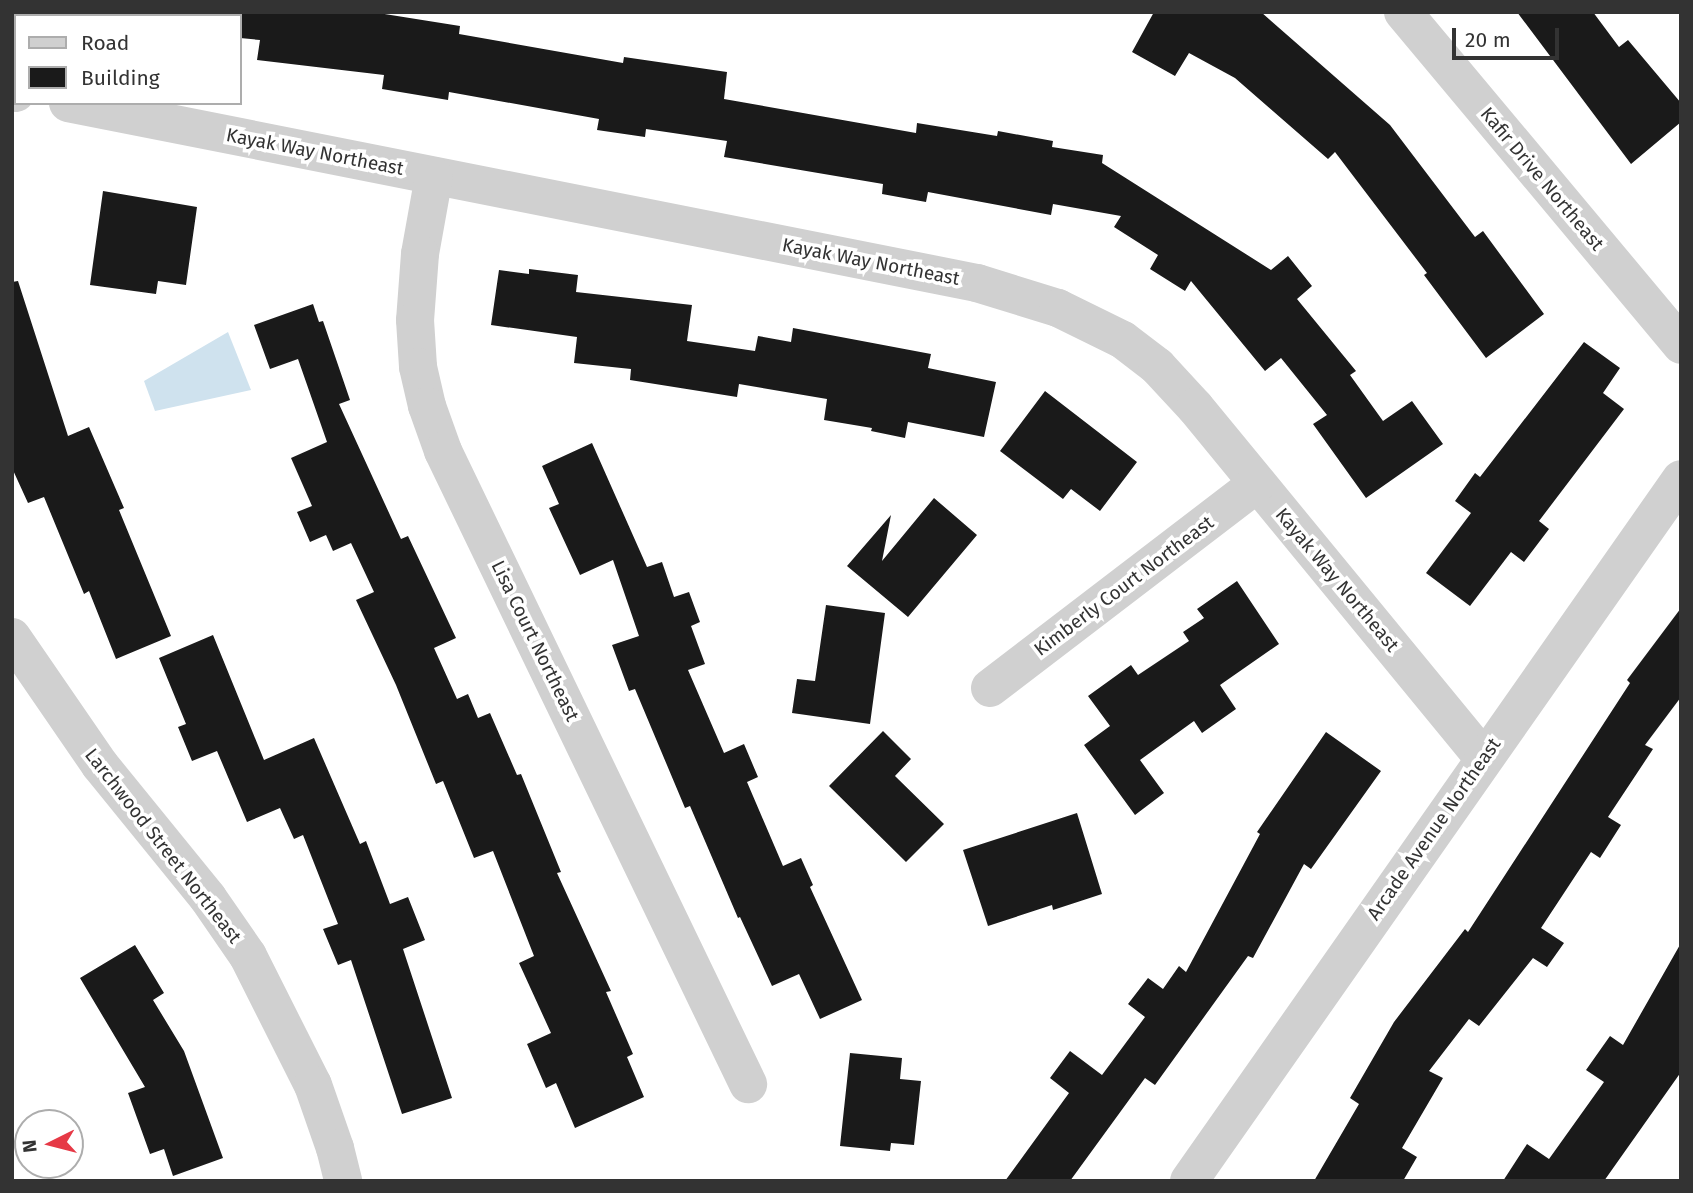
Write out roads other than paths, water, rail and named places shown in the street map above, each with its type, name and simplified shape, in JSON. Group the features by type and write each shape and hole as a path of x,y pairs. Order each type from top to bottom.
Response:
{"street":[{"name":"Kafir Drive Northeast","path":"1403,12 1681,345"},
{"name":"Kayak Way Northeast","path":"78,105 977,283 1058,308 1123,340 1157,366 1483,758"},
{"name":"Lisa Court Northeast","path":"434,176 420,254 415,320 418,367 427,406 443,451 748,1084"},
{"name":"Arcade Avenue Northeast","path":"1189,1181 1681,479"},
{"name":"Kimberly Court Northeast","path":"990,688 1257,484"},
{"name":"Larchwood Street Northeast","path":"12,637 86,746 208,898 248,956 313,1084 335,1147 343,1181"}],"water":[{"path":"228,332 251,390 155,411 144,381"}]}
